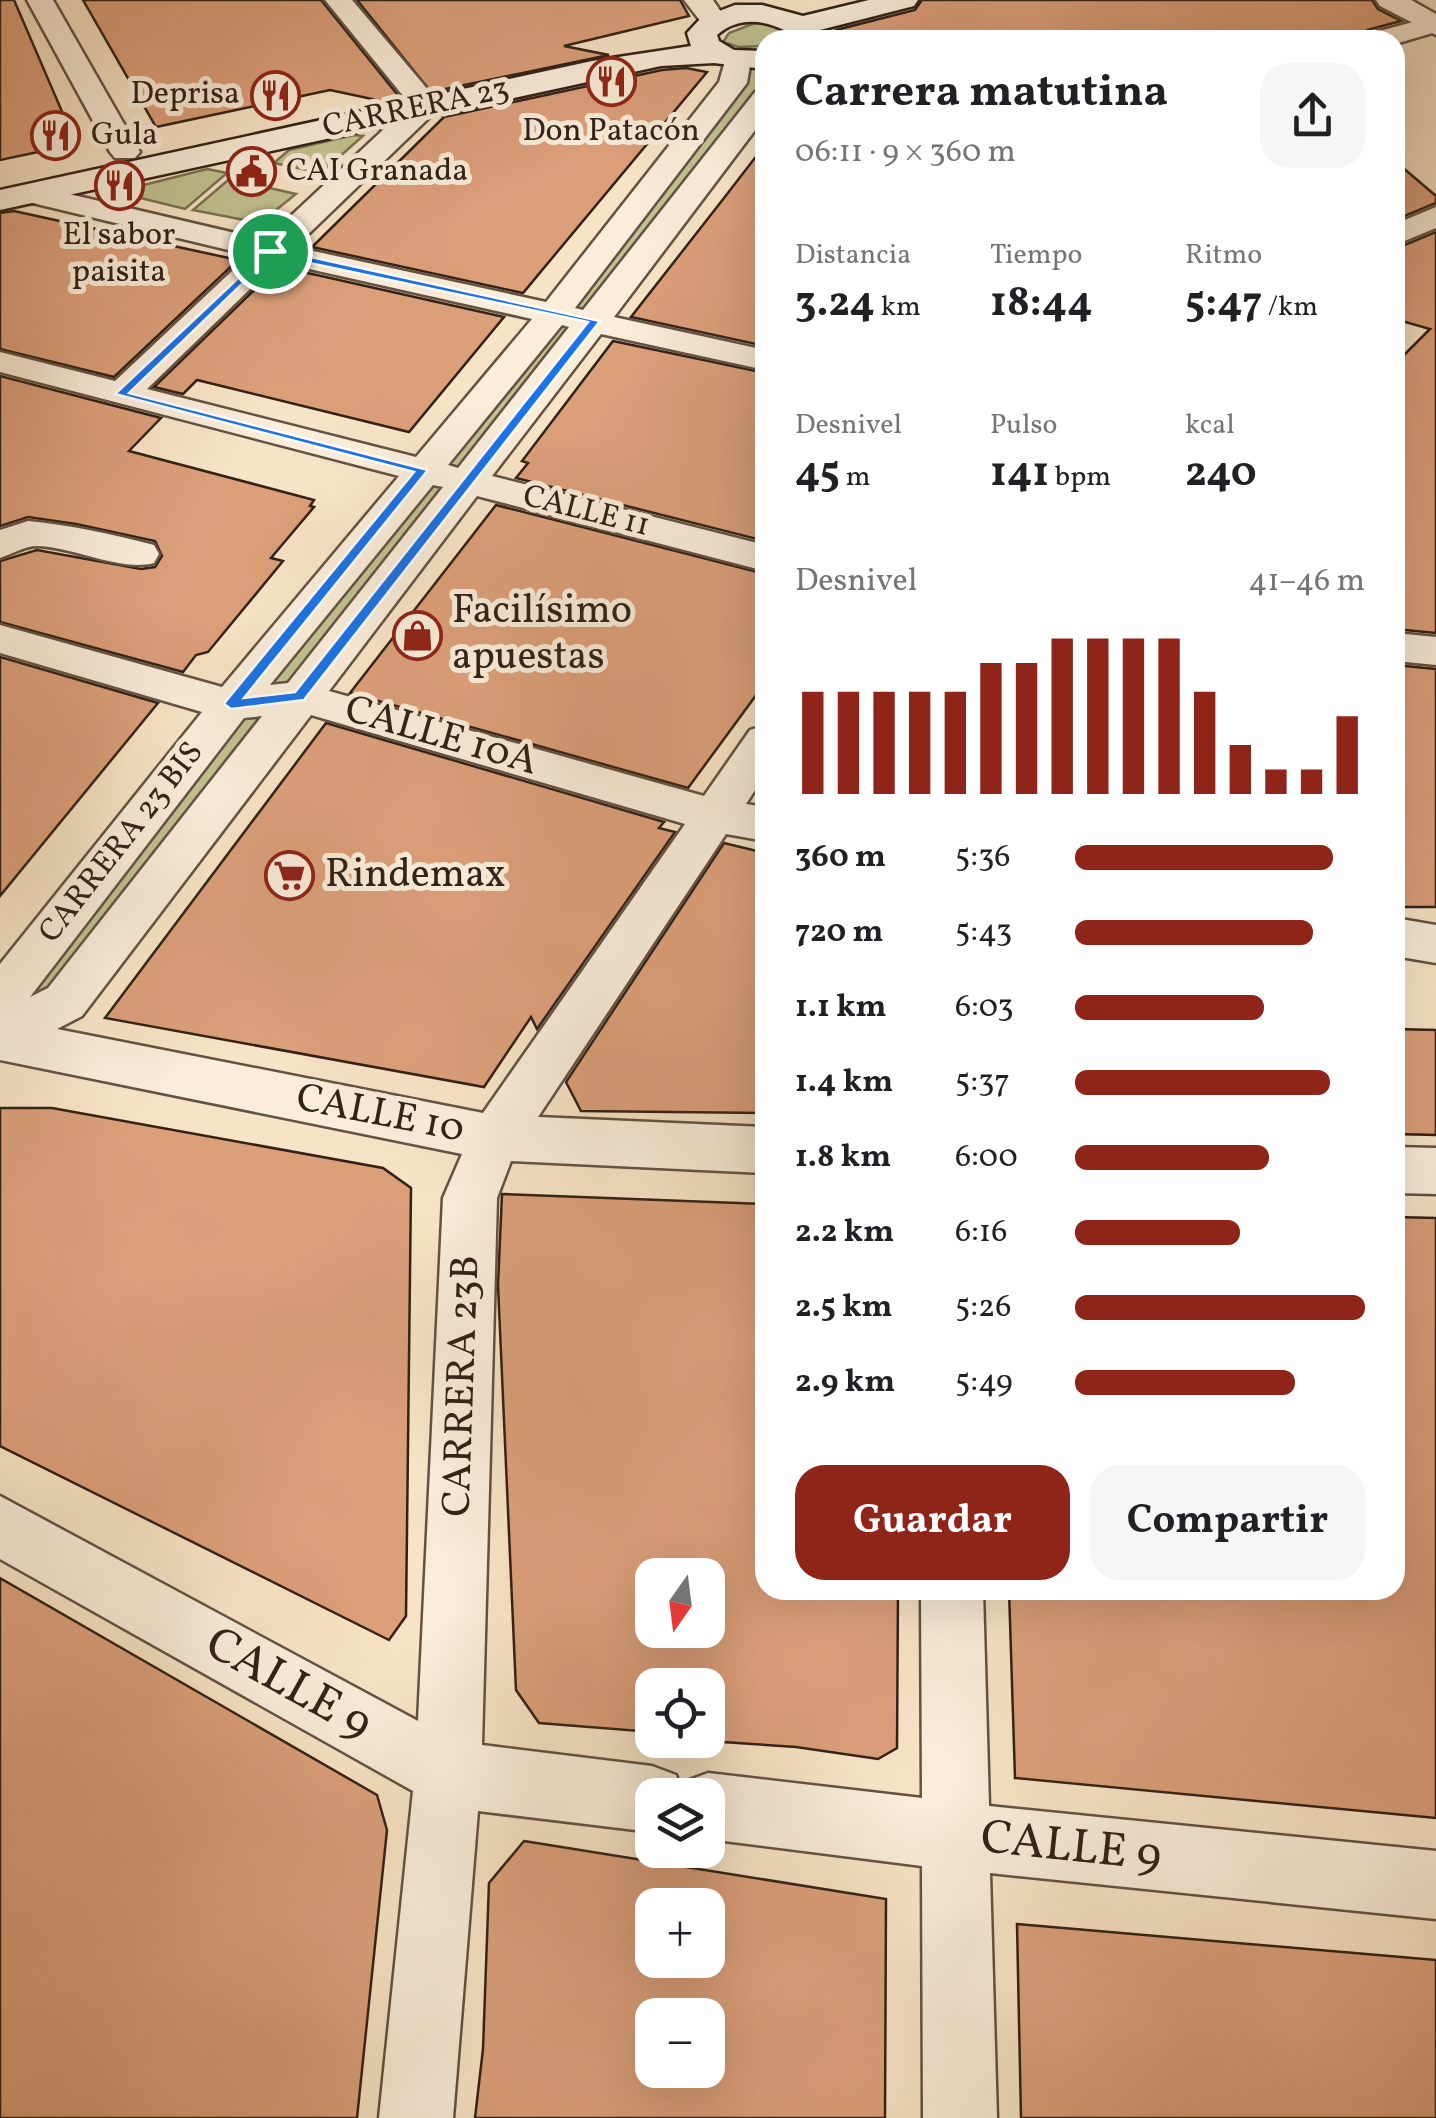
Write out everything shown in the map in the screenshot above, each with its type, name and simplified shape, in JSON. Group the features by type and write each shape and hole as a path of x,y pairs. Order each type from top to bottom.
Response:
{"main road":[{"name":"CARRERA 23","path":"0,180 125,152 661,57 731,28 826,0"},
{"path":"811,30 904,0"},
{"path":"1390,0 1435,15"},
{"path":"731,28 759,30"},
{"name":"CARRERA 23","path":"16,197 419,99"}],"street":[{"path":"121,394 270,251 419,99 338,0"},
{"path":"29,1 125,152"},
{"path":"1401,30 1435,15"},
{"name":"CARRERA 23 BIS","path":"0,1021 7,991 231,704 554,313 733,82 731,28"},
{"path":"0,1037 65,1002 755,111"},
{"path":"16,197 755,358"},
{"path":"1405,231 1436,216"},
{"name":"CALLE 11","path":"0,362 755,555"},
{"path":"0,544 28,534 76,538 140,554"},
{"name":"CALLE 10A","path":"0,639 231,704 299,697 739,820"},
{"path":"1405,648 1436,651"},
{"name":"CARRERA 23B","path":"416,2118 448,1774 470,1198 495,1138 739,820 755,771"},
{"path":"1405,939 1436,944"},
{"name":"CALLE 10","path":"0,1037 495,1138 755,1150"},
{"path":"1405,1170 1436,1171"},
{"name":"CALLE 9","path":"0,1526 448,1774 635,1797"},
{"path":"952,1600 960,2118"},
{"name":"CALLE 9","path":"725,1808 955,1836 1436,1884"}],"green space":[{"path":"755,23 778,26 781,30 755,30 755,46 723,42 729,33"},
{"path":"748,68 755,68 755,98 588,311 572,307"},
{"path":"363,136 321,173 274,163 289,150"},
{"path":"248,163 270,167 252,184 296,194 260,223 193,210"},
{"path":"207,169 227,173 185,209 116,192"},
{"path":"560,320 577,325 466,471 442,464"},
{"path":"426,482 448,486 291,685 259,689"},
{"path":"269,713 54,994 24,992 236,715"}],"building":[{"path":"0,0 14,0 76,144 0,160"},
{"path":"83,0 321,0 401,99 386,102 330,90 156,127"},
{"path":"357,0 680,0 689,16 564,46 609,55 431,92"},
{"path":"922,0 1372,0 1378,9 1401,21 1367,30 836,30 915,10"},
{"path":"686,68 707,72 523,293 312,247 444,117"},
{"path":"755,158 755,344 631,317"},
{"path":"1405,170 1436,196 1436,203 1405,216"},
{"path":"14,211 238,260 114,377 0,349 0,213"},
{"path":"1436,232 1436,633 1405,630 1405,354 1430,329 1405,322 1405,245"},
{"path":"277,268 504,317 409,432 197,380 183,394 154,387"},
{"path":"613,341 755,371 755,538 516,478 528,463 522,461"},
{"path":"0,376 161,418 129,451 314,500 310,506 314,507 271,558 283,561 208,652 196,655 183,672 0,622 0,561 37,550 141,569 155,567 162,556 155,541 76,524 28,517 0,526"},
{"path":"496,505 755,571 755,697 688,788 350,693"},
{"path":"0,657 158,703 0,896"},
{"path":"1405,666 1436,669 1436,907 1405,907"},
{"path":"326,723 664,822 659,828 675,832 537,1029 531,1017 484,1087 105,1018"},
{"path":"724,843 755,851 755,1113 581,1111 566,1082"},
{"path":"1405,1029 1436,1030 1436,1135 1405,1134"},
{"path":"0,1108 52,1108 383,1168 411,1188 406,1616 389,1640 0,1446"},
{"path":"502,1194 755,1204 755,1600 898,1600 897,1748 878,1759 725,1742 725,1668 635,1668 635,1731 539,1723 516,1690 498,1285"},
{"path":"1405,1217 1436,1218 1436,1818 1015,1778 1009,1600 1405,1600"},
{"path":"0,1578 377,1795 387,1830 357,2118 0,2118"},
{"path":"524,1841 635,1859 635,1868 693,1868 886,1899 885,2118 475,2118 483,2049 489,1883"},
{"path":"1017,1924 1436,1960 1436,2118 1021,2118"}],"place":[{"name":"Don Patacón","path":"611,82"},
{"name":"Deprisa","path":"275,95"},
{"name":"Gula","path":"56,136"},
{"name":"CAI Granada","path":"251,172"},
{"name":"El sabor paisita","path":"119,186"},
{"name":"Facilísimo apuestas","path":"417,635"},
{"name":"Rindemax","path":"290,876"}],"route":[{"path":"270,251 595,321 299,697 231,704 422,470 121,394 270,251"}]}
